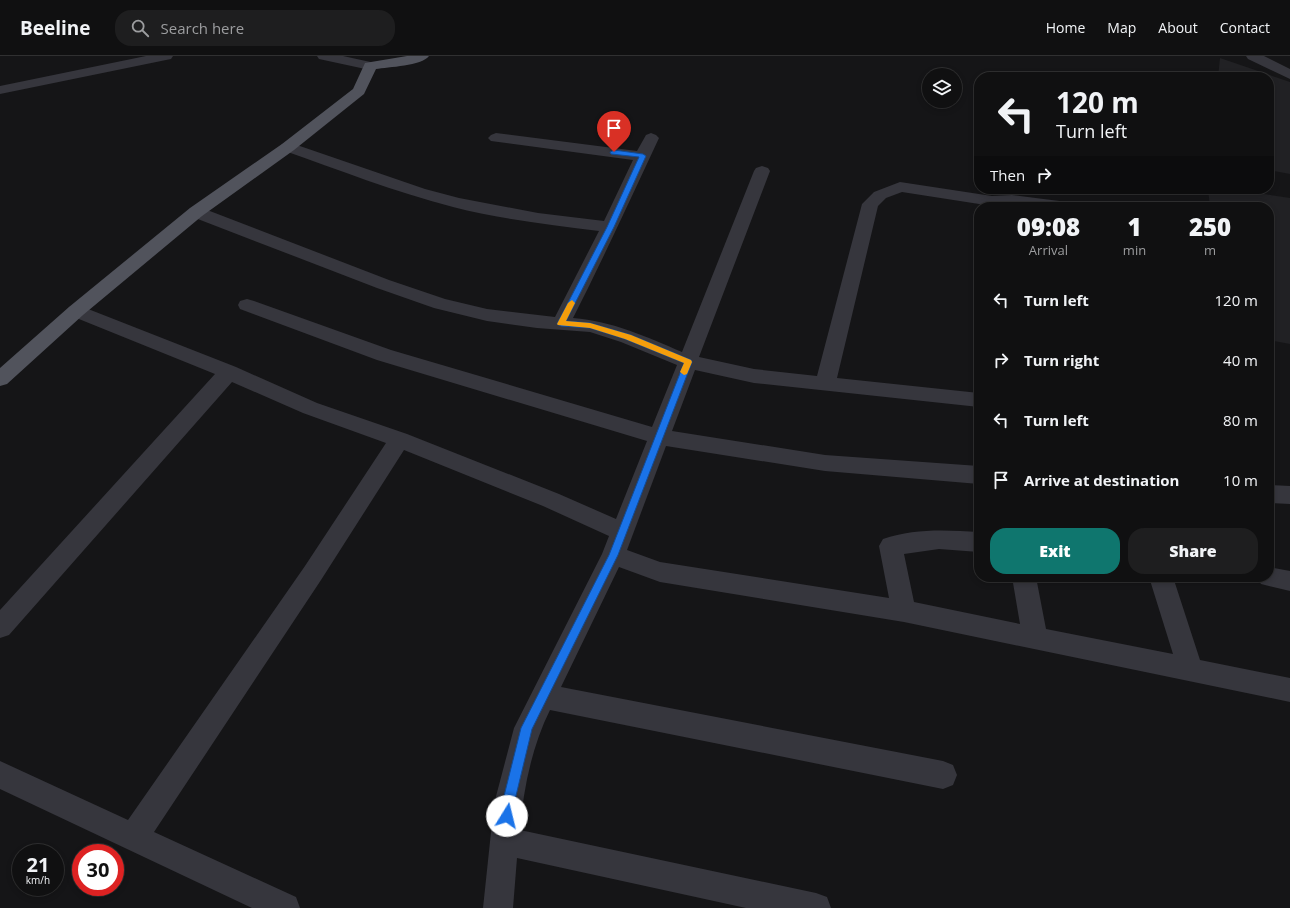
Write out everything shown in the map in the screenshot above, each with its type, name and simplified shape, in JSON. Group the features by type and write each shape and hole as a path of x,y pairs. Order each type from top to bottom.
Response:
{"main road":[{"path":"0,379 76,312 196,212 288,147 359,91 370,66 415,59 422,56"}],"street":[{"path":"0,90 166,56"},
{"path":"324,56 370,66"},
{"path":"1253,56 1290,75"},
{"path":"496,138 643,156"},
{"path":"561,324 610,227 651,138"},
{"path":"288,147 419,192 457,203 538,218 610,227"},
{"path":"498,908 508,804 527,728 614,555 762,171"},
{"path":"825,384 870,204 880,195 900,187 992,199 1028,202"},
{"path":"196,212 383,284 441,304 487,315 590,326 620,335 688,362 754,376 974,399"},
{"path":"247,305 384,356 659,437 824,462 974,475"},
{"path":"76,312 229,372 310,408 400,440 551,500 622,532"},
{"path":"0,628 229,372"},
{"path":"134,837 313,573 400,440"},
{"path":"1274,494 1290,495"},
{"path":"904,611 892,546 939,539 974,542"},
{"path":"614,555 660,572 904,611 1290,690"},
{"path":"1274,578 1290,581"},
{"path":"1025,582 1035,638"},
{"path":"1163,582 1190,669"},
{"path":"543,696 943,775"},
{"path":"0,775 285,908"},
{"path":"504,841 816,908"}],"shaded area":[{"path":"1220,58 1261,72 1219,72"},
{"path":"1274,77 1290,82 1290,174 1274,171"},
{"path":"1209,194 1264,194 1290,198 1290,344 1274,341 1274,202 1209,202"}],"slow traffic":[{"path":"572,303 561,324 590,326 628,337 688,362 684,372"}],"route":[{"path":"507,816 508,804 527,728 614,555 688,362 628,337 590,326 561,324 610,227 643,156 614,152"}]}
